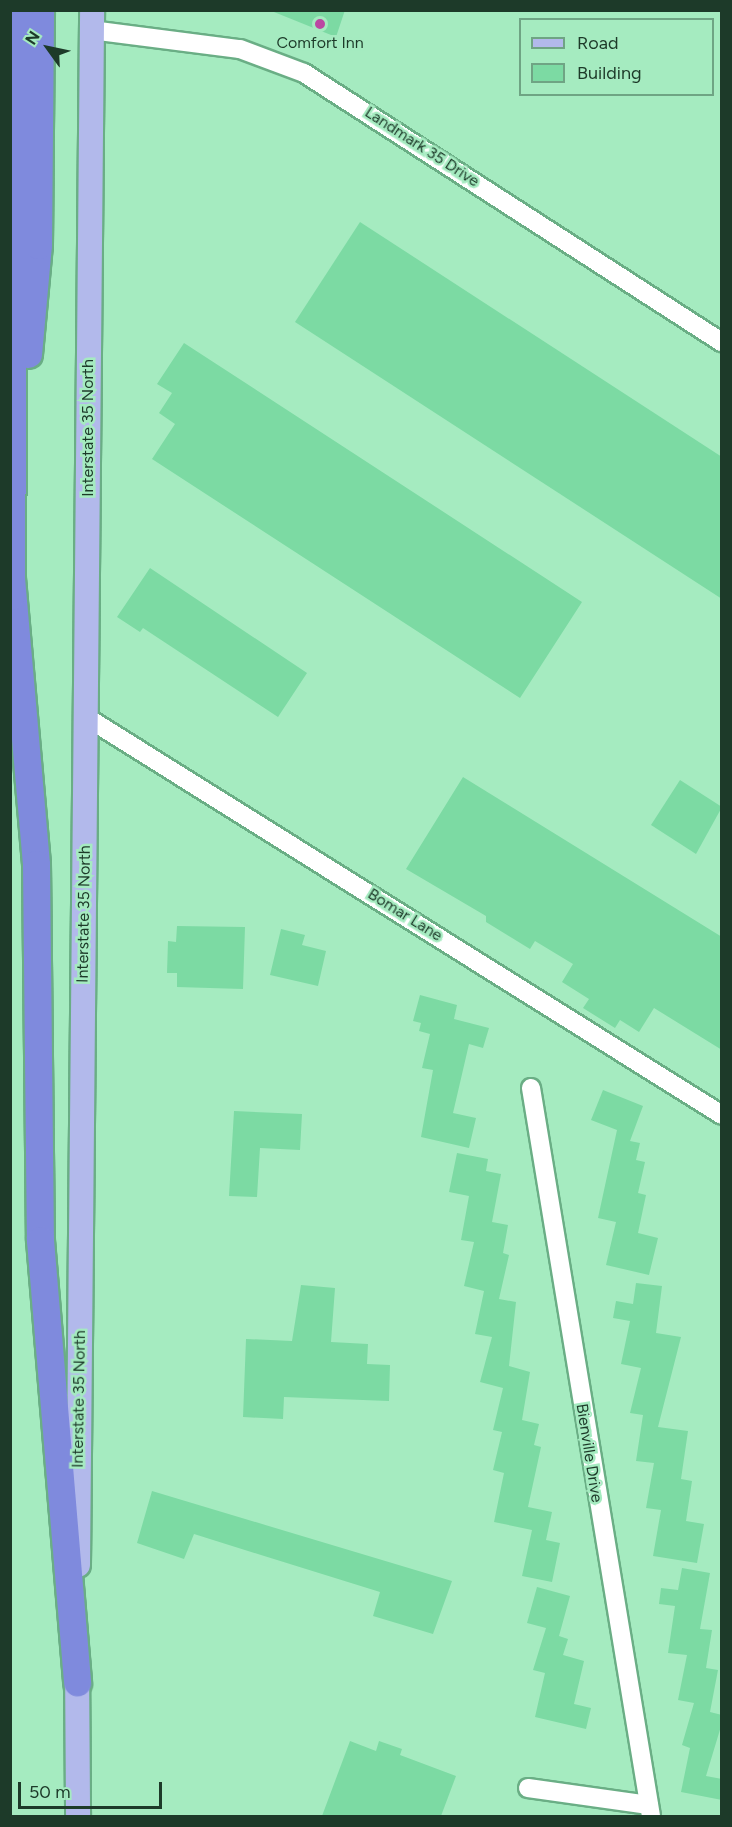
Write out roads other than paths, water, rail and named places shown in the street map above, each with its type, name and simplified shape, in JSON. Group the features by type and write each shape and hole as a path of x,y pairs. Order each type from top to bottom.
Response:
{"highway":[{"path":"10,696 14,10"},
{"path":"12,541 38,245 40,10"},
{"path":"11,578 36,864 40,1240 77,1682"}],"main road":[{"name":"Interstate 35 North","path":"78,1816 77,1682 92,20"}],"street":[{"name":"Landmark 35 Drive","path":"92,20 240,49 304,74 722,342"},
{"name":"Bomar Lane","path":"86,717 722,1115"},
{"name":"Bienville Drive","path":"531,1088 650,1811"},
{"path":"528,1788 650,1811"}],"place":[{"name":"Comfort Inn","path":"320,24"}]}
